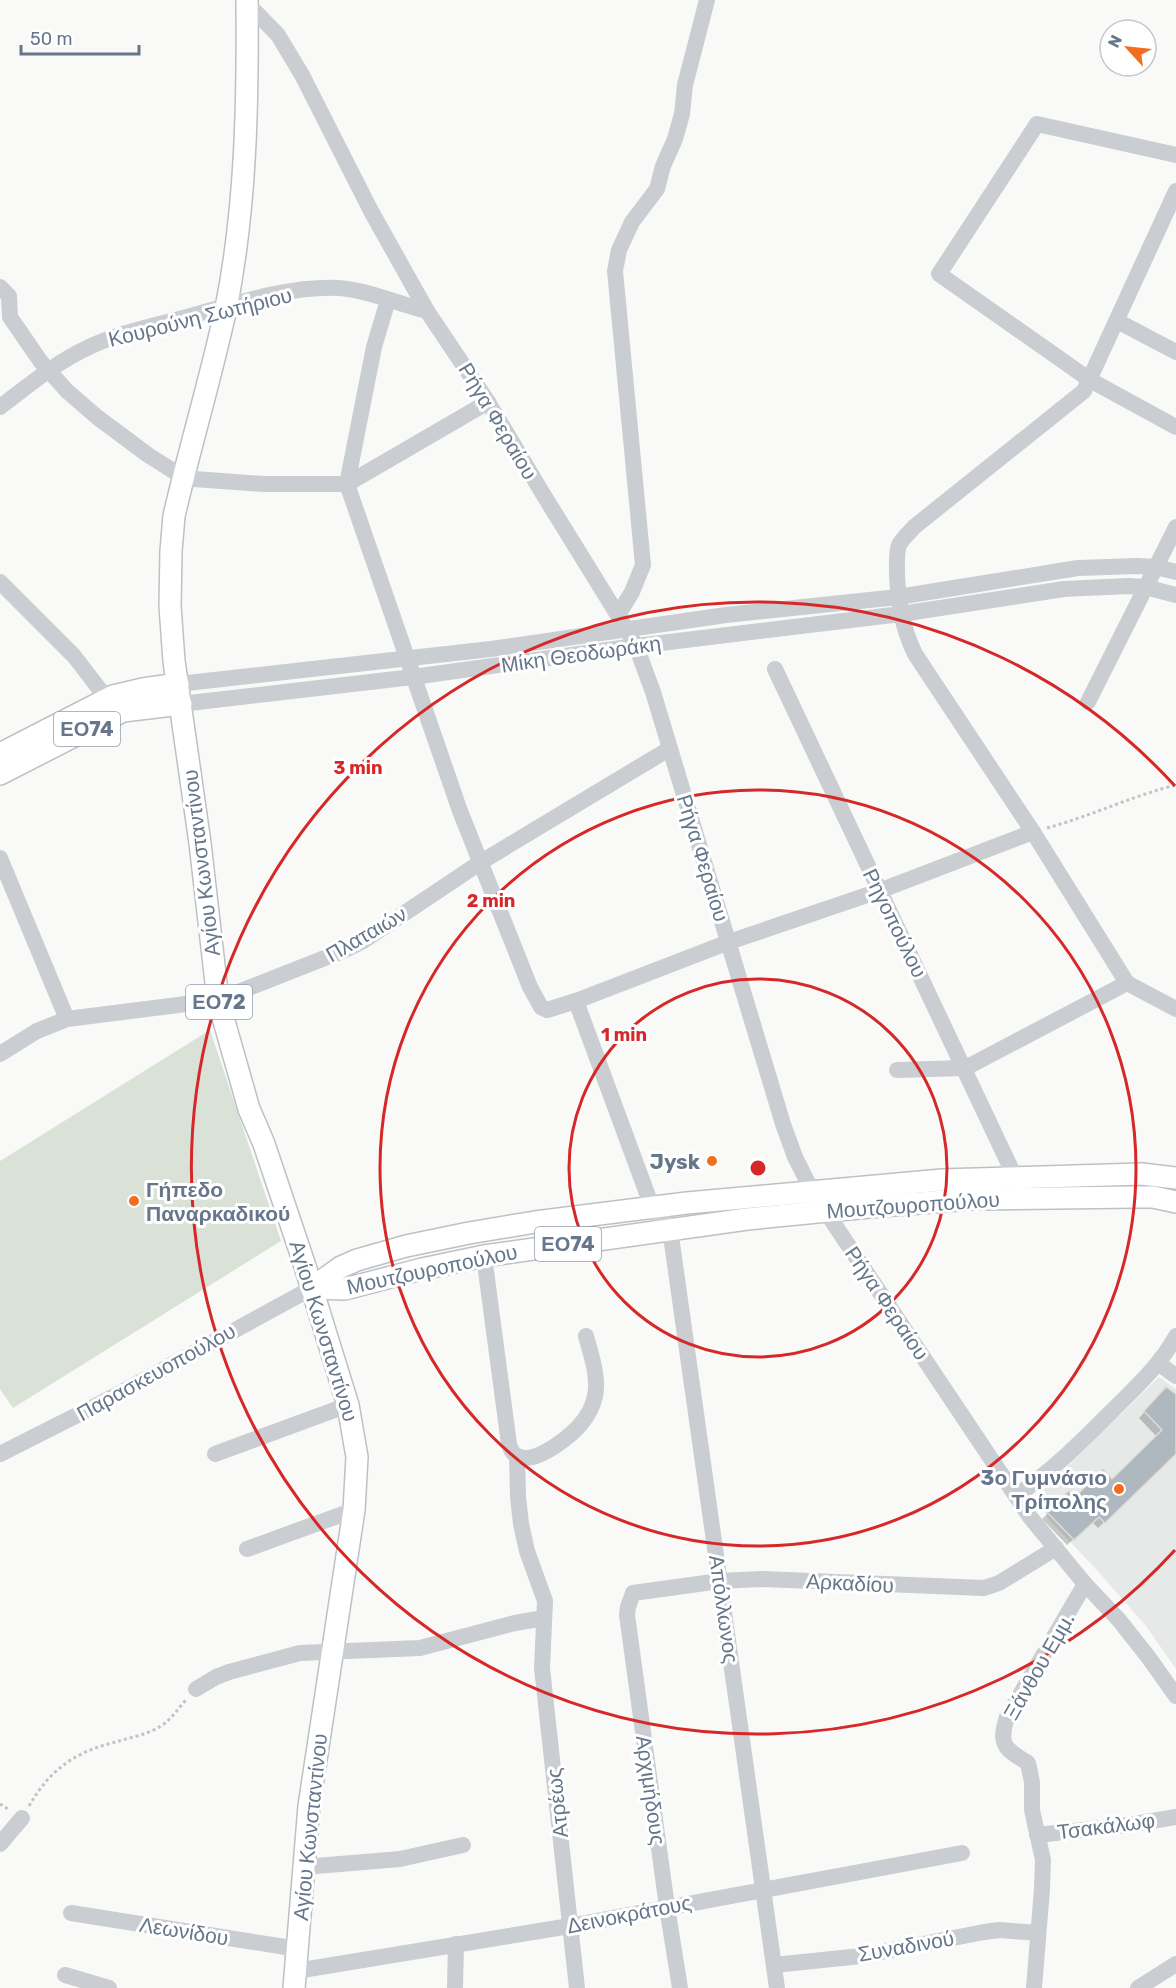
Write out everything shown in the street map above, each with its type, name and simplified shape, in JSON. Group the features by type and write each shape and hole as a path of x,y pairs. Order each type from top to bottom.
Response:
{"main road":[{"name":"ΕΟ72","path":"180,694 170,606 174,516 226,307 243,184 246,1"},
{"name":"Μίκη Θεοδωράκη","path":"0,754 107,699 143,689 180,694"},
{"name":"Μίκη Θεοδωράκη","path":"0,774 123,711 180,694"},
{"name":"Αγίου Κωνσταντίνου","path":"180,694 218,1000 249,1109 264,1144 348,1405 357,1457 354,1510 312,1782 295,1979"},
{"name":"Μουτζουροπούλου","path":"312,1288 340,1267 406,1246 489,1229 652,1207 942,1180 1142,1174 1176,1178"},
{"name":"Μουτζουροπούλου","path":"312,1288 345,1289 484,1256 670,1229 826,1210 971,1199 1153,1197 1176,1202"}],"street":[{"path":"618,615 632,592 644,565 615,271 619,250 632,222 657,189 663,166 675,139 682,114 685,85 707,0"},
{"name":"Ρήγα Φεραίου","path":"246,1 278,35 302,75 371,211 427,311 488,402 636,646 653,692 789,1140 812,1191 1016,1496 1085,1584 1119,1620 1176,1696"},
{"path":"1176,155 1037,124 939,274 1090,380 1176,427"},
{"path":"1176,191 1090,380 1078,398 904,538 897,555 899,606 908,639 920,661 1033,832 1127,982 1176,1010"},
{"path":"0,287 9,297 10,317 48,370 67,391 97,417 148,455 184,476 224,483 347,484 488,402"},
{"name":"Κουρούνη Σωτήριου","path":"0,407 48,370 102,341 278,295 326,288 356,291 427,311"},
{"path":"388,300 374,347 347,484 460,812 530,987 541,1008 547,1010 576,1001 729,942 879,891 1033,832"},
{"path":"1117,321 1176,352"},
{"path":"1088,702 1176,527"},
{"name":"Μίκη Θεοδωράκη","path":"180,694 407,659 726,615 899,606 1078,568 1156,567 1176,572"},
{"path":"0,582 74,656 107,699"},
{"name":"Μίκη Θεοδωράκη","path":"180,694 413,677 899,606 1064,589 1128,586 1145,587 1176,595"},
{"name":"Ρηγοπούλου","path":"775,669 1015,1177"},
{"name":"Πλαταιών","path":"0,1054 37,1031 67,1019 218,1000 345,951 481,862 669,749"},
{"path":"0,858 67,1019"},
{"path":"897,1070 964,1068 1127,982"},
{"path":"576,1001 652,1207 670,1229"},
{"name":"Απόλλωνος","path":"670,1229 777,1988"},
{"path":"484,1256 510,1450 518,1456 531,1457 552,1449 581,1424 590,1410 596,1395 596,1380 586,1336"},
{"name":"Παρασκευοπούλου","path":"0,1454 109,1399 312,1288"},
{"path":"1016,1496 1072,1450 1158,1363 1176,1336"},
{"path":"1158,1363 1176,1376"},
{"path":"215,1454 348,1405"},
{"name":"Ατρέως","path":"518,1456 518,1497 521,1524 527,1551 545,1601 542,1668 577,1988"},
{"path":"247,1549 354,1510"},
{"name":"Αρκαδίου","path":"633,1593 720,1581 761,1579 984,1588 999,1583 1056,1548"},
{"name":"Ξάνθου Εμμ.","path":"1034,1988 1043,1860 1032,1810 1032,1782 1028,1763 1012,1754 1005,1745 1003,1731 1007,1717 1085,1584"},
{"name":"Αρχιμήδους","path":"633,1593 627,1615 680,1988"},
{"path":"196,1689 229,1672 300,1653 420,1648 515,1623 544,1618"},
{"name":"Τσακάλωφ","path":"1037,1835 1129,1825 1176,1817"},
{"path":"0,1844 22,1818"},
{"path":"304,1868 400,1859 463,1845"},
{"name":"Δεινοκράτους","path":"295,1979 456,1944 570,1926 962,1853"},
{"name":"Λεωνίδου","path":"71,1912 298,1949"},
{"name":"Συναδινού","path":"774,1965 861,1956 991,1931 1038,1933"},
{"path":"455,1988 456,1944"},
{"path":"1137,1988 1176,1964"},
{"path":"65,1975 109,1988"}],"path":[{"path":"1033,832 1176,785"},
{"path":"22,1818 46,1779 61,1766 85,1752 138,1736 161,1726 196,1689"}],"shaded area":[{"name":"Γήπεδο Παναρκαδικού","path":"210,1030 281,1241 13,1408 0,1389 0,1161"},
{"path":"1159,1377 1176,1389 1176,1669 1146,1626 1050,1521 1036,1497"}],"building":[{"path":"1166,1387 1176,1394 1176,1454 1105,1523 1099,1517 1074,1540 1047,1512 1069,1491 1075,1497 1103,1469 1112,1479 1162,1430 1144,1411"}],"place":[{"name":"Jysk","path":"712,1161"},
{"name":"Γήπεδο Παναρκαδικού","path":"134,1201"},
{"name":"3ο Γυμνάσιο Τρίπολης","path":"1119,1489"}]}
